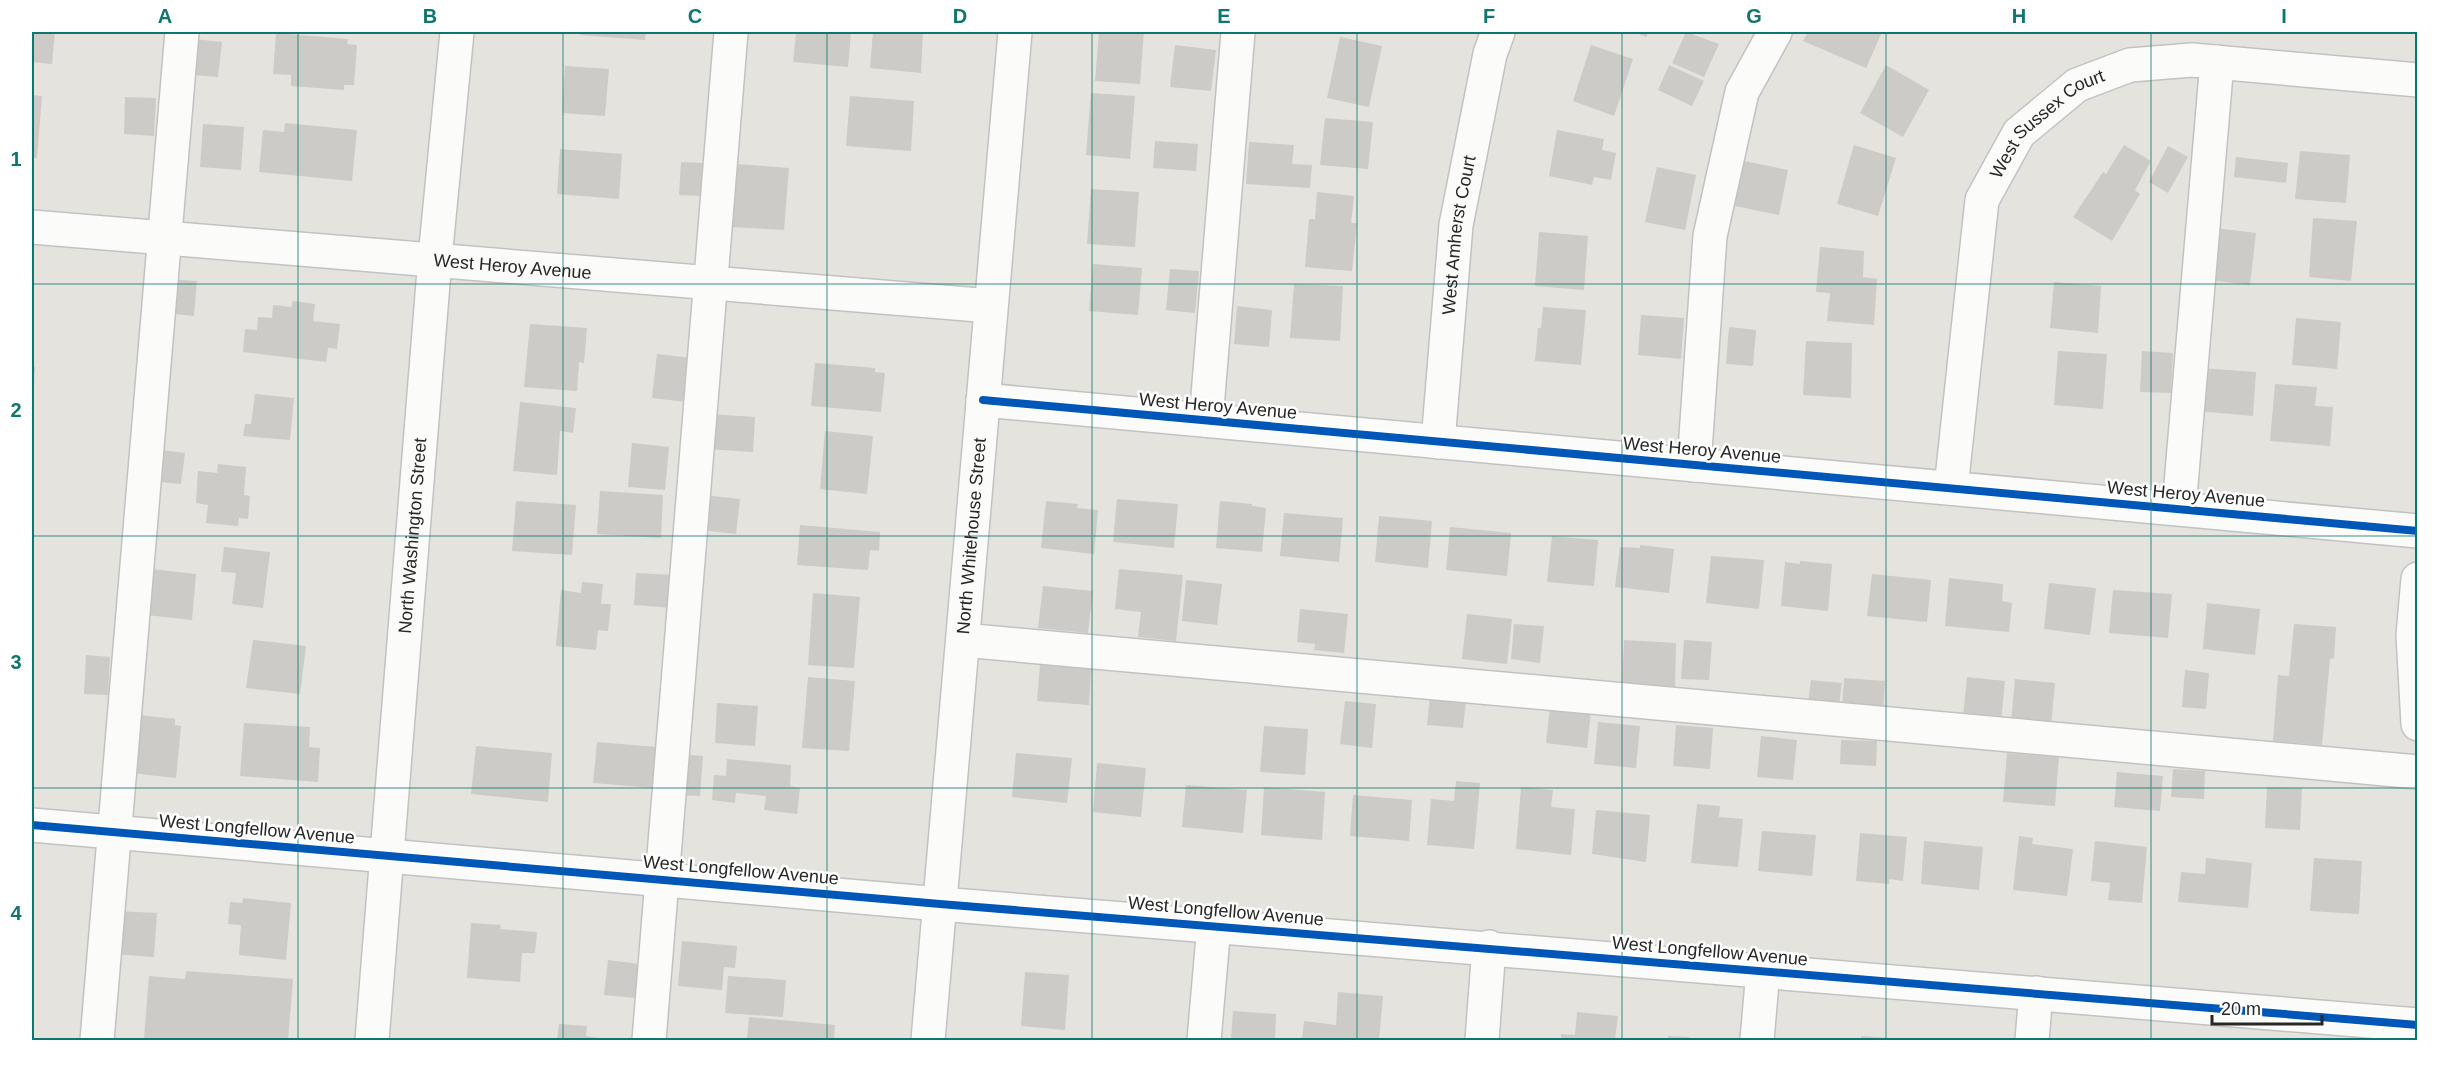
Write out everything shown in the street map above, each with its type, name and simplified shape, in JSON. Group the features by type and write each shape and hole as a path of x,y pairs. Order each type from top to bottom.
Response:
{"street":[{"path":"97,1041 182,32"},
{"name":"North Washington Street","path":"372,1041 435,258 457,32"},
{"path":"649,1041 731,32"},
{"name":"North Whitehouse Street","path":"928,1041 1015,32"},
{"path":"1206,420 1238,32"},
{"name":"West Amherst Court","path":"1438,442 1456,225 1490,54 1498,32"},
{"path":"1694,465 1710,236 1742,92 1775,32"},
{"name":"West Sussex Court","path":"1951,488 1982,200 2019,133 2077,85 2130,65 2192,60 2418,80"},
{"path":"2179,508 2217,62"},
{"name":"West Heroy Avenue","path":"32,227 435,258 992,306"},
{"name":"West Heroy Avenue","path":"983,400 2418,531"},
{"path":"2418,579 2413,635 2418,724"},
{"path":"963,640 2418,772"},
{"name":"West Longfellow Avenue","path":"32,825 664,878 940,904 1214,924 2036,993 2314,1029 2418,1025"},
{"path":"1204,1041 1214,924"},
{"path":"1482,1041 1489,947"},
{"path":"1757,1041 1763,971"},
{"path":"2032,1041 2036,993"}],"building":[{"path":"32,32 55,32 52,64 32,62"},
{"path":"580,32 646,32 645,40 580,35"},
{"path":"796,32 851,32 848,67 793,62"},
{"path":"873,32 923,32 921,73 870,68"},
{"path":"1099,32 1144,32 1140,84 1095,81"},
{"path":"1633,32 1649,32 1646,37"},
{"path":"1686,32 1719,44 1704,77 1672,63"},
{"path":"1808,32 1882,32 1866,68 1803,41"},
{"path":"276,33 348,39 347,44 357,45 354,85 344,85 344,90 291,86 291,75 273,74"},
{"path":"1340,37 1382,46 1369,107 1327,98"},
{"path":"185,38 222,42 218,77 181,74"},
{"path":"1175,45 1216,50 1211,91 1170,87"},
{"path":"1591,45 1633,59 1614,116 1573,101"},
{"path":"1669,65 1704,81 1692,106 1658,90"},
{"path":"1886,65 1929,90 1903,137 1860,113"},
{"path":"565,66 609,69 605,116 562,113"},
{"path":"1091,93 1135,96 1130,159 1086,155"},
{"path":"32,95 42,96 37,158 32,158"},
{"path":"850,96 914,101 911,151 846,146"},
{"path":"125,97 156,98 154,136 124,134"},
{"path":"1325,118 1373,122 1368,169 1320,165"},
{"path":"285,123 357,130 352,181 259,172 263,130 284,132"},
{"path":"203,124 244,127 241,170 200,167"},
{"path":"1557,130 1604,139 1602,150 1616,153 1611,180 1594,177 1592,185 1549,176"},
{"path":"1155,141 1198,144 1196,171 1153,168"},
{"path":"1249,142 1294,145 1292,164 1312,165 1310,188 1246,184"},
{"path":"1854,145 1896,158 1878,216 1837,204"},
{"path":"2124,145 2151,161 2135,190 2140,194 2112,241 2073,217 2103,172 2106,174"},
{"path":"2168,146 2188,157 2168,193 2149,182"},
{"path":"560,149 622,154 619,199 557,194"},
{"path":"2300,151 2350,155 2346,203 2295,199"},
{"path":"2236,157 2288,163 2286,183 2234,177"},
{"path":"1744,161 1788,170 1779,215 1735,206"},
{"path":"681,162 703,163 701,196 679,195"},
{"path":"737,164 789,168 784,230 732,227"},
{"path":"1657,167 1696,175 1685,230 1645,222"},
{"path":"1091,189 1139,192 1135,247 1087,244"},
{"path":"1317,192 1354,196 1351,223 1357,223 1352,271 1305,267 1309,219 1315,219"},
{"path":"2313,218 2357,221 2351,281 2309,277"},
{"path":"2215,228 2256,233 2250,285 2209,280"},
{"path":"1539,232 1588,236 1584,290 1535,286"},
{"path":"1820,247 1864,251 1863,277 1877,279 1874,325 1827,321 1830,293 1816,292"},
{"path":"1093,264 1142,268 1138,315 1089,311"},
{"path":"1170,269 1199,271 1195,313 1166,310"},
{"path":"167,279 197,281 194,316 164,313"},
{"path":"2054,282 2101,286 2098,333 2050,328"},
{"path":"1294,284 1343,286 1340,341 1290,338"},
{"path":"292,301 315,304 313,321 340,324 337,349 328,348 326,362 243,352 245,329 257,330 258,317 272,318 273,305 292,307"},
{"path":"1237,306 1272,310 1269,347 1234,344"},
{"path":"1543,307 1586,310 1581,365 1535,361 1538,328 1541,328"},
{"path":"1641,315 1684,318 1681,359 1638,355"},
{"path":"2296,318 2341,322 2337,369 2292,365"},
{"path":"530,324 587,328 584,363 579,362 577,391 524,387"},
{"path":"1729,327 1756,330 1753,366 1726,364"},
{"path":"1806,341 1852,343 1851,398 1803,395"},
{"path":"2058,351 2107,354 2103,409 2054,405"},
{"path":"2142,351 2173,353 2171,393 2140,392"},
{"path":"657,354 691,358 686,402 652,398"},
{"path":"815,363 875,368 875,372 885,373 881,412 811,406"},
{"path":"32,367 35,367 33,395 32,395"},
{"path":"2200,368 2256,372 2253,416 2197,411"},
{"path":"2275,384 2317,387 2315,406 2333,407 2330,446 2270,441"},
{"path":"255,394 294,398 290,440 243,436 245,424 251,424"},
{"path":"520,402 576,408 573,433 560,431 557,475 513,471"},
{"path":"709,414 755,417 753,452 706,449"},
{"path":"825,431 873,436 867,494 820,489"},
{"path":"632,443 669,447 665,490 628,487"},
{"path":"153,449 185,453 181,484 149,481"},
{"path":"218,464 246,467 244,495 250,496 248,519 239,518 238,526 206,523 208,505 196,503 198,471 217,473"},
{"path":"600,491 663,495 661,538 597,534"},
{"path":"704,495 740,499 736,534 701,530"},
{"path":"1117,499 1178,504 1174,548 1113,542"},
{"path":"516,501 576,505 572,555 512,551"},
{"path":"1046,501 1078,504 1077,508 1098,510 1094,554 1041,548"},
{"path":"1220,501 1252,504 1252,506 1266,508 1262,552 1216,548"},
{"path":"1284,513 1343,518 1339,562 1280,556"},
{"path":"1379,516 1432,521 1428,568 1375,562"},
{"path":"800,525 880,532 879,551 870,550 868,570 797,565"},
{"path":"1450,527 1511,533 1507,576 1446,570"},
{"path":"1552,536 1598,540 1594,586 1547,582"},
{"path":"1640,545 1674,549 1669,593 1615,587 1620,547 1640,548"},
{"path":"224,547 270,552 263,608 232,604 236,573 221,572"},
{"path":"1711,556 1764,560 1759,609 1706,603"},
{"path":"1800,561 1832,564 1828,611 1781,606 1785,562 1800,564"},
{"path":"142,568 196,574 192,620 138,614"},
{"path":"1119,569 1183,575 1176,641 1138,637 1141,612 1115,609"},
{"path":"636,573 674,575 672,608 634,605"},
{"path":"1872,574 1931,580 1927,622 1867,616"},
{"path":"1949,578 2003,584 2002,601 2012,603 2009,632 1945,626"},
{"path":"1186,580 1222,584 1217,625 1182,621"},
{"path":"582,582 603,584 601,604 611,604 608,631 598,630 596,650 556,646 561,590 581,593"},
{"path":"2049,583 2096,588 2090,635 2044,629"},
{"path":"1043,586 1093,591 1088,633 1038,628"},
{"path":"2113,590 2172,594 2168,638 2109,633"},
{"path":"813,593 860,597 854,668 808,665"},
{"path":"2207,603 2260,609 2255,655 2203,649"},
{"path":"1300,609 1348,614 1344,653 1314,650 1315,644 1297,642"},
{"path":"1467,614 1512,619 1507,664 1462,659"},
{"path":"1514,624 1544,626 1540,663 1511,659"},
{"path":"2294,624 2336,627 2334,658 2330,659 2322,745 2273,741 2278,675 2289,676"},
{"path":"253,640 306,646 300,694 246,688"},
{"path":"1624,640 1676,643 1675,688 1622,685"},
{"path":"1684,640 1712,642 1709,680 1681,679"},
{"path":"86,655 110,657 108,695 84,694"},
{"path":"1040,665 1091,669 1089,705 1037,701"},
{"path":"2185,670 2209,673 2206,709 2182,707"},
{"path":"808,677 855,681 849,751 802,748"},
{"path":"1967,677 2005,681 2001,721 1963,717"},
{"path":"1844,678 1885,681 1883,711 1842,709"},
{"path":"2015,679 2055,683 2051,726 2011,722"},
{"path":"1811,680 1842,683 1839,706 1808,703"},
{"path":"1430,697 1466,701 1463,728 1427,725"},
{"path":"1345,701 1376,704 1372,748 1340,744"},
{"path":"717,703 758,706 755,746 715,743"},
{"path":"1550,707 1591,712 1587,748 1546,743"},
{"path":"139,715 175,719 175,725 181,726 176,778 131,773"},
{"path":"1598,722 1640,726 1636,768 1594,764"},
{"path":"244,723 310,727 309,747 320,748 318,782 240,776"},
{"path":"1676,725 1713,728 1710,769 1673,766"},
{"path":"1264,726 1308,729 1305,775 1260,772"},
{"path":"1761,736 1797,740 1793,780 1757,777"},
{"path":"1841,740 1877,741 1876,766 1840,764"},
{"path":"597,742 657,747 653,788 593,783"},
{"path":"476,746 552,753 548,802 471,794"},
{"path":"1016,753 1072,758 1067,803 1012,797"},
{"path":"2007,753 2059,757 2055,806 2003,802"},
{"path":"678,754 703,756 700,796 675,795"},
{"path":"727,759 791,765 790,786 800,788 797,814 764,810 766,796 736,793 735,803 712,800 714,775 726,776"},
{"path":"1097,763 1146,768 1141,817 1093,812"},
{"path":"2173,769 2205,771 2204,799 2171,797"},
{"path":"2117,772 2163,776 2160,811 2114,807"},
{"path":"1456,781 1480,783 1474,849 1427,845 1431,799 1454,801"},
{"path":"1186,785 1247,790 1243,833 1182,827"},
{"path":"1264,787 1325,792 1322,840 1261,835"},
{"path":"1521,787 1553,790 1551,807 1575,809 1571,855 1516,849"},
{"path":"2267,787 2302,788 2300,830 2265,828"},
{"path":"1353,795 1412,800 1409,841 1350,836"},
{"path":"1697,804 1720,806 1719,817 1743,819 1738,867 1691,863"},
{"path":"1596,810 1650,815 1646,862 1592,854"},
{"path":"1762,831 1816,835 1812,876 1758,871"},
{"path":"1860,833 1907,837 1903,881 1889,879 1889,884 1856,881"},
{"path":"2019,836 2033,838 2032,844 2073,849 2067,896 2013,890"},
{"path":"1924,841 1983,847 1979,890 1921,884"},
{"path":"2095,841 2147,847 2142,903 2108,900 2110,883 2091,881"},
{"path":"2206,858 2252,863 2248,908 2178,902 2181,872 2205,874"},
{"path":"2314,858 2362,861 2359,914 2310,911"},
{"path":"243,898 291,903 286,960 239,955 241,925 228,924 230,902 242,903"},
{"path":"115,911 157,913 154,957 113,954"},
{"path":"471,923 501,925 500,929 537,932 535,953 522,953 520,982 467,978"},
{"path":"682,941 737,946 735,968 724,967 722,990 678,986"},
{"path":"608,960 640,964 636,998 604,995"},
{"path":"186,971 293,979 288,1040 144,1038 149,976 185,979"},
{"path":"1025,972 1069,975 1065,1030 1021,1026"},
{"path":"728,976 786,980 783,1017 725,1013"},
{"path":"1338,992 1383,996 1379,1040 1302,1040 1304,1021 1336,1025"},
{"path":"1233,1011 1276,1014 1275,1040 1231,1040"},
{"path":"1577,1012 1618,1016 1615,1040 1561,1040 1561,1034 1575,1035"},
{"path":"749,1017 835,1025 834,1040 747,1040"},
{"path":"559,1024 587,1026 586,1036 613,1040 557,1040"},
{"path":"1668,1036 1689,1037 1689,1040 1668,1040"},
{"path":"1861,1036 1905,1039 1905,1040 1861,1040"}],"cycle path":[{"path":"983,400 2418,531"},
{"path":"32,825 940,904 2418,1025"}]}
